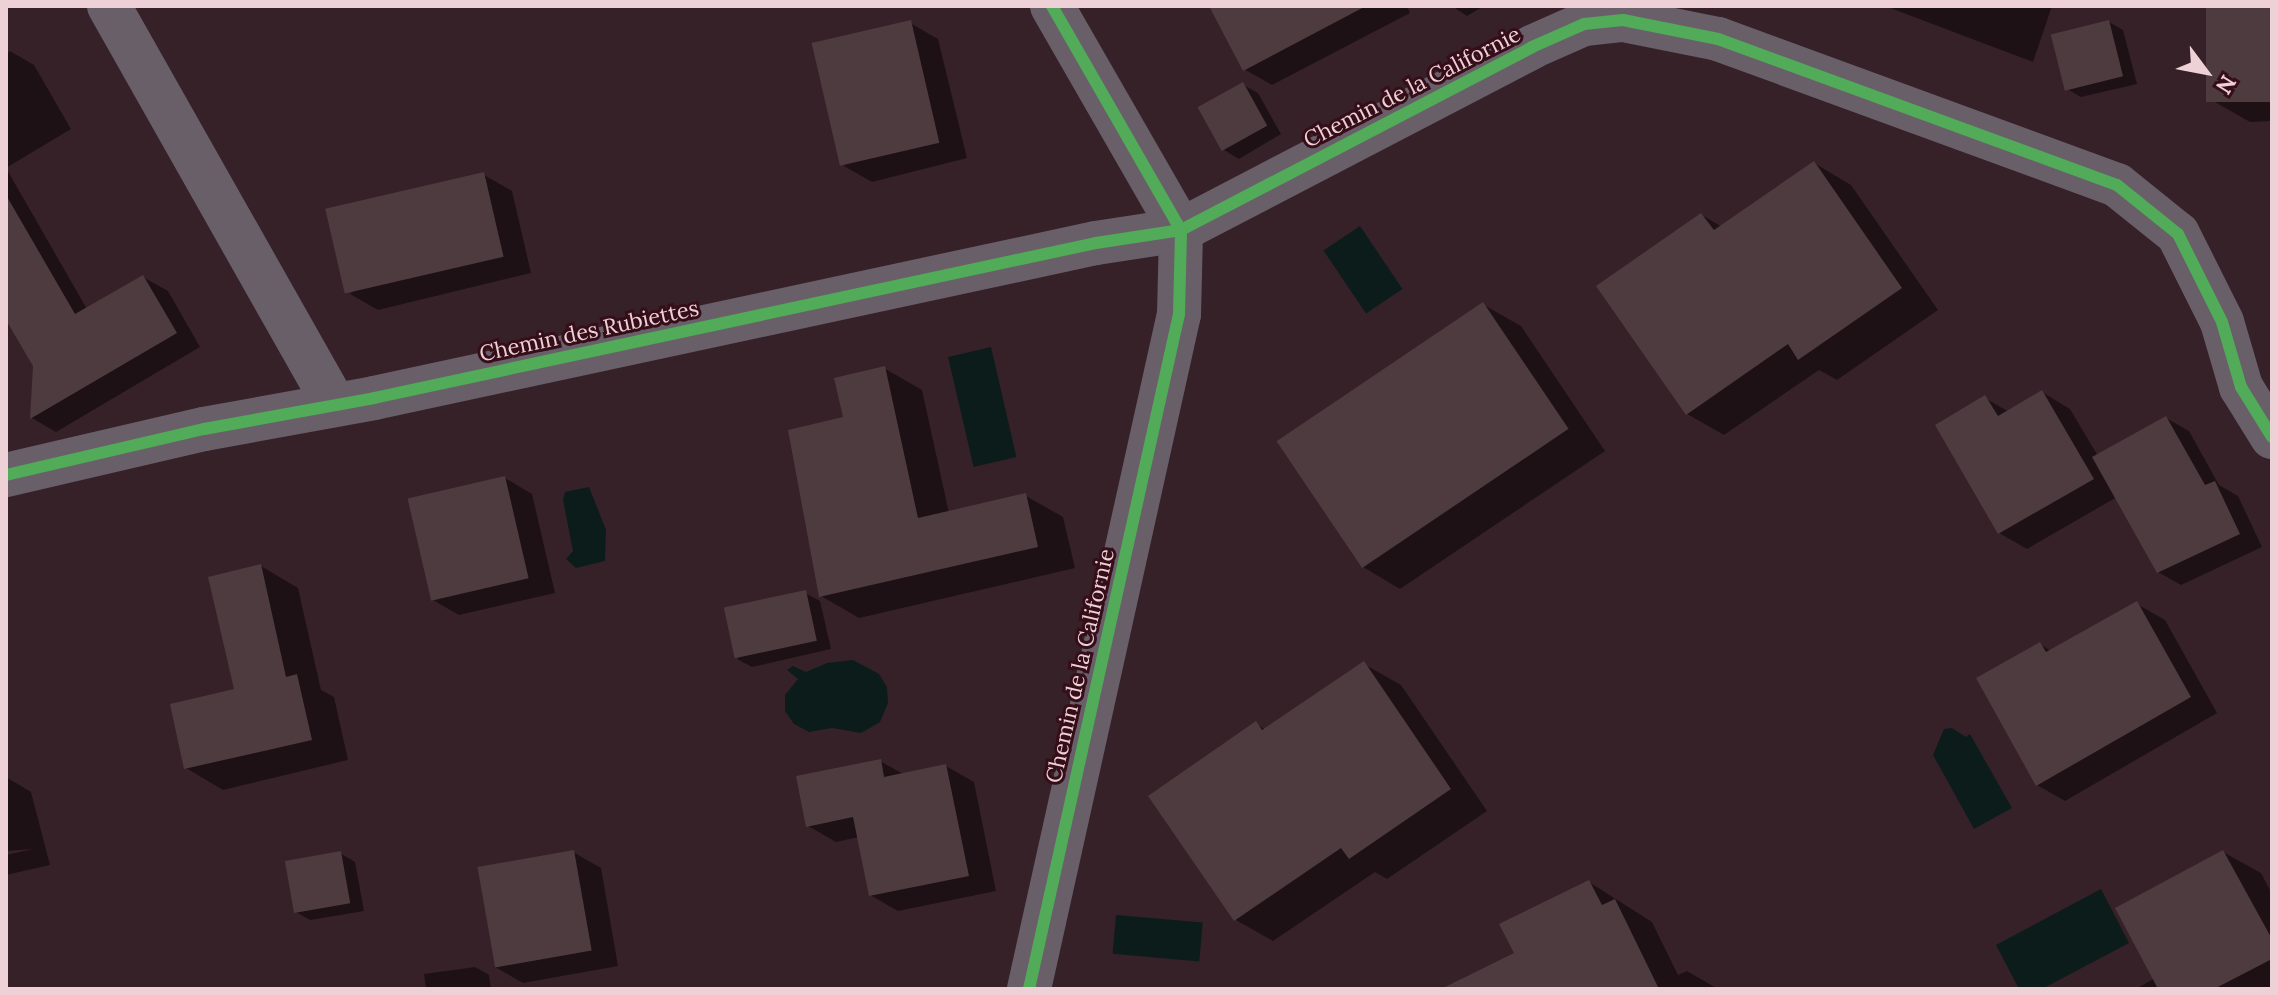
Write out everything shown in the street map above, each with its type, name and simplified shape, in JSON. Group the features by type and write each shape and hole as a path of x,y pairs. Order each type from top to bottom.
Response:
{"street":[{"path":"109,6 333,402"},
{"path":"1052,6 1181,230"},
{"name":"Chemin de la Californie","path":"1029,989 1179,314 1181,230 1584,24 1623,20 1690,31 2080,169 2134,198 2178,234 2194,261 2222,322 2241,387 2272,437"},
{"name":"Chemin des Rubiettes","path":"6,475 333,402 374,398 1096,243 1181,230"}],"shaded area":[{"path":"1360,226 1402,289 1366,314 1324,251"},
{"path":"991,347 1016,457 974,467 948,357"},
{"path":"589,487 606,530 605,561 576,568 566,559 573,551 563,500 565,492"},
{"path":"853,660 879,674 887,687 888,703 880,722 861,733 832,728 809,732 794,724 785,711 785,695 798,679 787,670 793,666 806,672 827,663"},
{"path":"1952,728 1966,737 1970,734 2012,808 1974,829 1933,755 1944,729"},
{"path":"2101,889 2129,943 2042,989 2019,989 1996,945"},
{"path":"1116,915 1203,923 1199,961 1113,954"}],"building":[{"path":"1209,6 1366,6 1243,71"},
{"path":"2206,6 2272,6 2272,102 2206,102"},
{"path":"911,20 939,143 840,166 812,43"},
{"path":"2109,20 2123,76 2065,91 2051,35"},
{"path":"1243,82 1267,126 1222,151 1198,107"},
{"path":"1814,161 1902,288 1798,360 1788,344 1686,415 1596,286 1701,213 1714,230"},
{"path":"484,172 504,257 345,293 325,209"},
{"path":"6,195 75,314 143,275 177,333 30,419 33,366 6,320"},
{"path":"1483,302 1569,429 1362,568 1277,441"},
{"path":"885,366 918,518 1026,493 1038,547 819,597 788,430 843,417 834,378"},
{"path":"2042,390 2094,479 1998,534 1935,425 1985,395 1998,416"},
{"path":"2166,416 2205,485 2215,481 2240,534 2157,573 2092,457"},
{"path":"505,476 529,578 431,601 408,498"},
{"path":"261,564 286,677 297,674 312,740 184,769 170,704 234,689 208,577"},
{"path":"806,590 817,641 735,658 724,607"},
{"path":"2137,601 2191,697 2036,786 1976,678 2040,642 2046,652"},
{"path":"1364,661 1451,789 1349,859 1341,848 1234,921 1148,796 1256,721 1262,730"},
{"path":"881,759 884,777 946,764 969,876 869,896 853,817 806,827 796,776"},
{"path":"574,850 592,950 495,967 477,867"},
{"path":"2223,850 2272,939 2272,959 2214,989 2158,989 2115,908"},
{"path":"341,851 350,903 294,913 285,861"},
{"path":"1589,880 1602,905 1615,899 1659,989 1441,989 1514,953 1499,924"}],"cycle path":[{"path":"1052,6 1181,230"},
{"path":"6,475 204,429 374,398 1096,243 1181,230 1532,47 1584,24 1623,20 1718,39 2117,185 2178,234 2222,322 2241,387 2272,437"},
{"path":"1029,989 1179,314 1181,230"}]}
